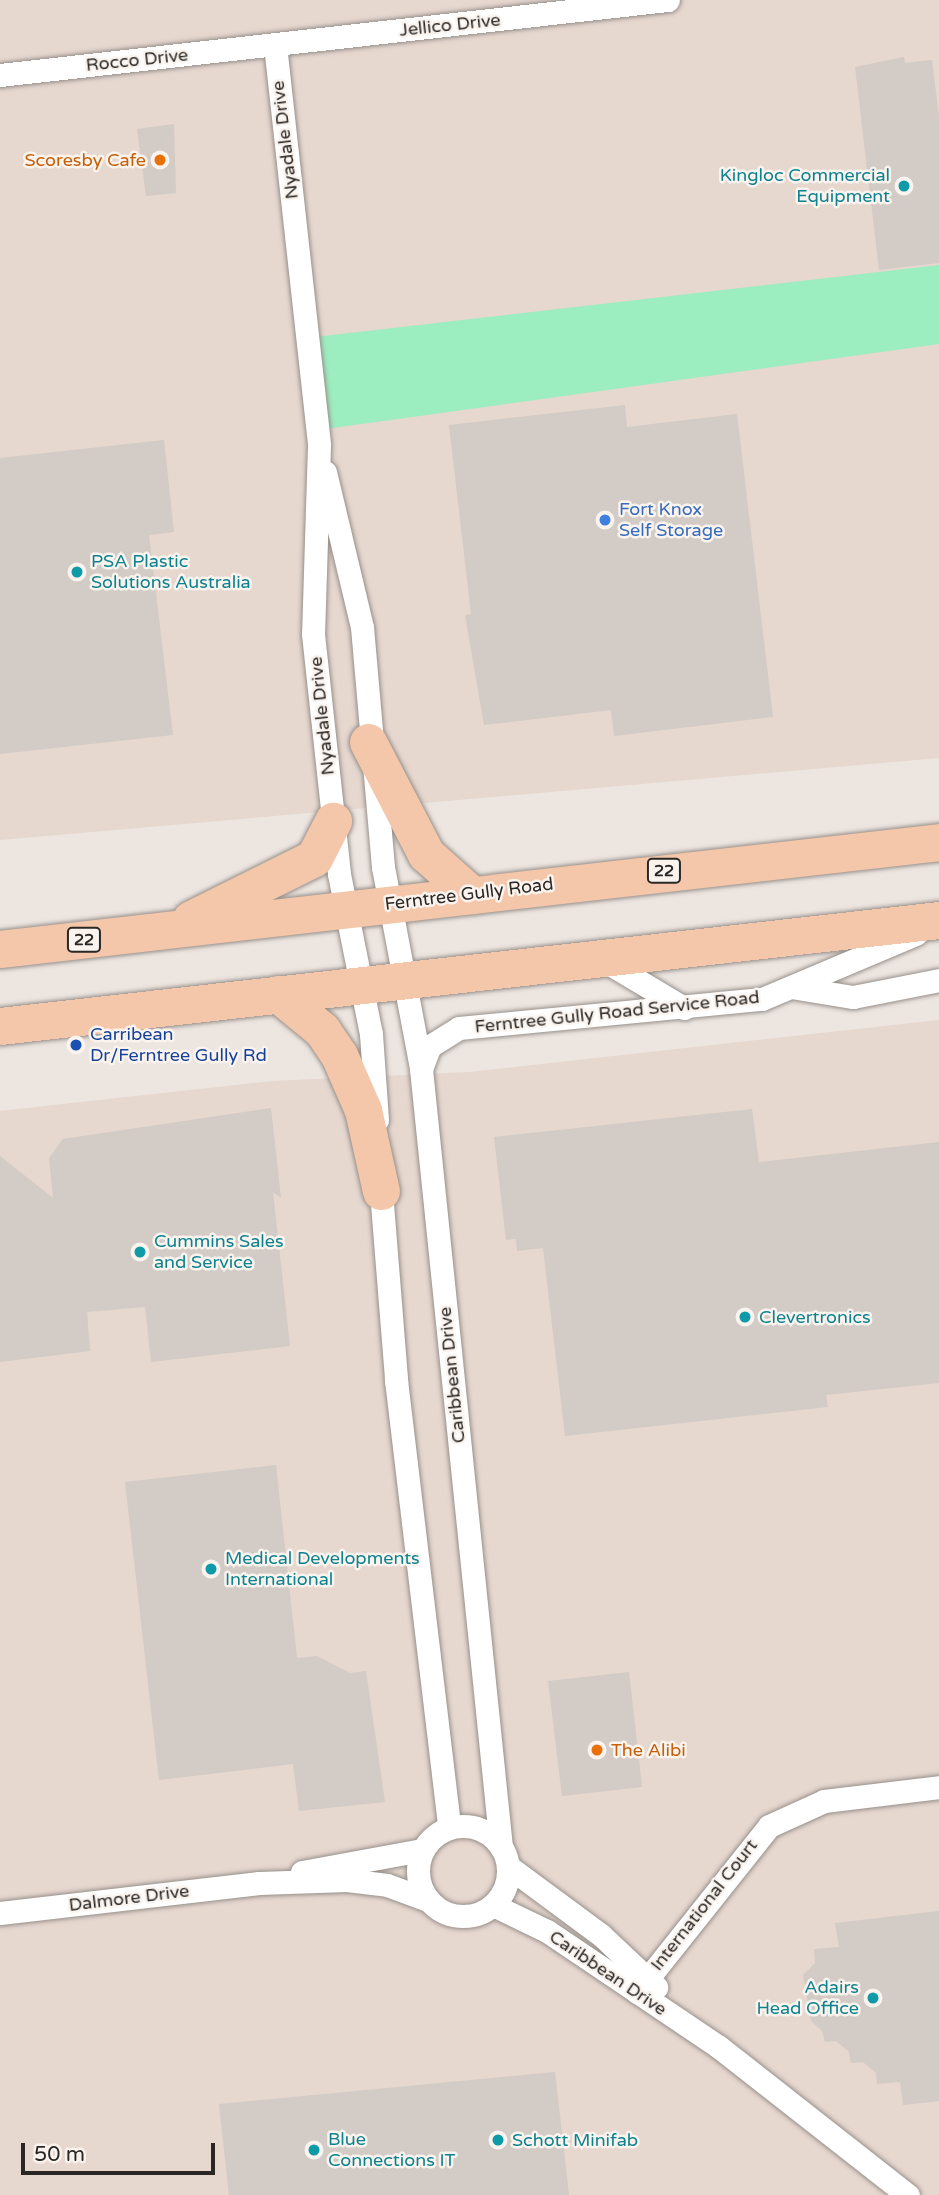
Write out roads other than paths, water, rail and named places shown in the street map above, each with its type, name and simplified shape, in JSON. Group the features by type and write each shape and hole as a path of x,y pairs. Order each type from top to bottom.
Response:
{"main road":[{"path":"369,743 426,854 472,895"},
{"path":"168,931 314,858 333,821"},
{"name":"Ferntree Gully Road","path":"0,950 939,842"},
{"path":"0,1026 597,956 939,923"},
{"path":"278,994 322,1030 339,1055 363,1110 381,1191"}],"street":[{"name":"Jellico Drive","path":"275,45 668,0"},
{"name":"Rocco Drive","path":"0,75 275,45"},
{"name":"Nyadale Drive","path":"275,45 319,445 362,627 369,743 389,904"},
{"name":"Nyadale Drive","path":"319,445 313,634 333,821 345,910 360,984"},
{"name":"Caribbean Drive","path":"389,904 421,1069 505,1857 601,1935 642,1985"},
{"name":"Ferntree Gully Road Service Road","path":"421,1069 430,1046 459,1028 762,999 939,923"},
{"path":"597,956 684,1008"},
{"path":"791,987 853,997 939,980"},
{"path":"360,984 371,1034 396,1380 449,1826"},
{"name":"International Court","path":"642,1985 740,1855 785,1815 824,1801 939,1787"},
{"path":"449,1826 481,1829 505,1857 502,1895 493,1905 467,1916 452,1915 428,1900 417,1876 422,1850 449,1826"},
{"name":"Dalmore Drive","path":"0,1913 259,1883 422,1850"},
{"name":"Dalmore Drive","path":"259,1883 366,1882 428,1900"},
{"name":"Caribbean Drive","path":"493,1905 547,1931 642,1985 908,2195"}],"place":[{"name":"Scoresby Cafe","path":"160,160"},
{"name":"Kingloc Commercial Equipment","path":"904,186"},
{"name":"Fort Knox Self Storage","path":"605,520"},
{"name":"PSA Plastic Solutions Australia","path":"77,572"},
{"name":"Carribean Dr/Ferntree Gully Rd","path":"76,1045"},
{"name":"Cummins Sales and Service","path":"140,1252"},
{"name":"Clevertronics","path":"745,1317"},
{"name":"Medical Developments International","path":"211,1569"},
{"name":"The Alibi","path":"597,1750"},
{"name":"Adairs Head Office","path":"873,1998"},
{"name":"Schott Minifab","path":"498,2140"},
{"name":"Blue Connections IT","path":"314,2150"}]}
